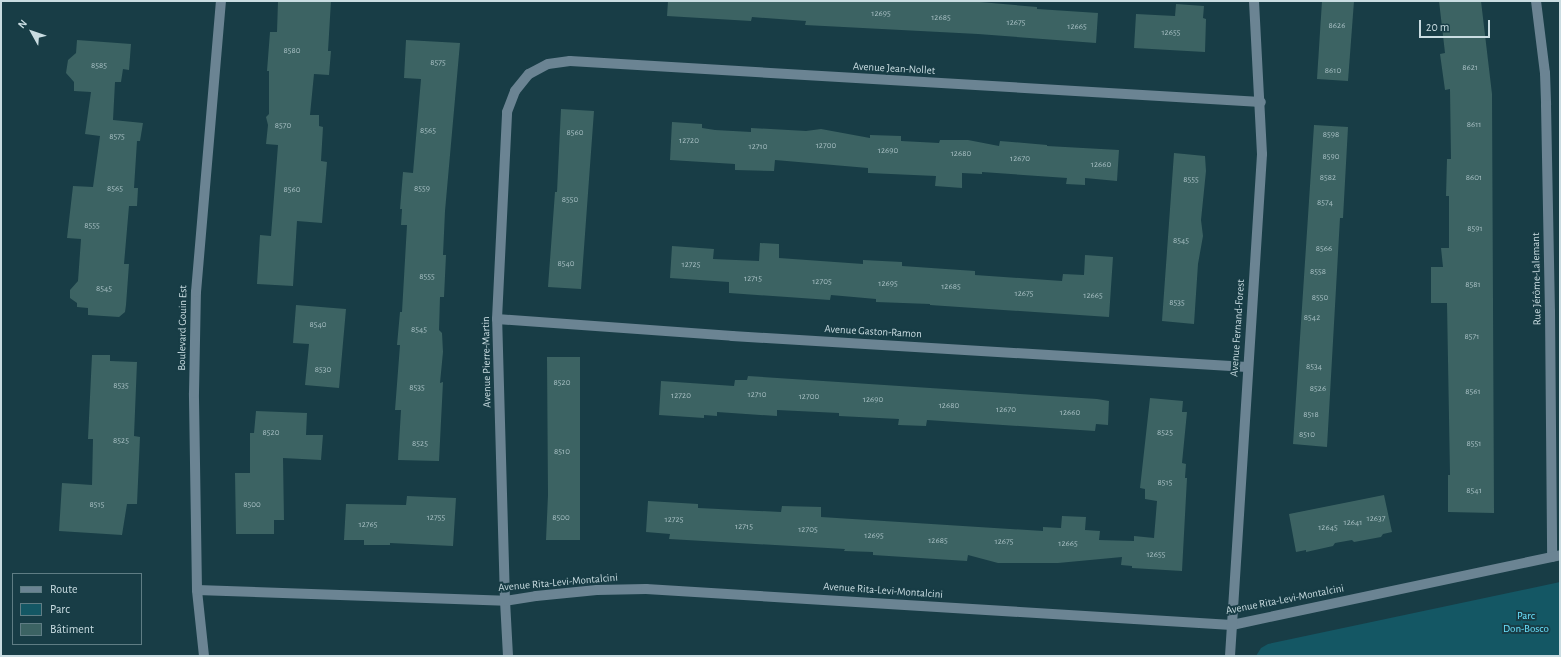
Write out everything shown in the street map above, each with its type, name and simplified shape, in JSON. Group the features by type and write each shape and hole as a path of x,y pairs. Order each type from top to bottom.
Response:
{"street":[{"name":"Boulevard Gouin Est","path":"204,656 197,590 194,393 196,292 222,1"},
{"name":"Avenue Fernand-Forest","path":"1230,656 1262,154 1261,102 1254,1"},
{"name":"Rue Jérôme-Lalemant","path":"1536,1 1545,72 1556,556"},
{"name":"Avenue Jean-Nollet","path":"529,74 548,64 570,61 1261,102"},
{"name":"Avenue Pierre-Martin","path":"508,656 505,601 497,319 507,112 515,91 529,74"},
{"name":"Avenue Gaston-Ramon","path":"497,319 740,336 1248,367"},
{"name":"Avenue Rita-Levi-Montalcini","path":"197,590 505,601 536,596 597,590 646,589 1232,625 1556,556"}],"green space":[{"name":"Parc Don-Bosco","path":"1560,582 1560,656 1256,656 1261,648 1268,644"}],"building":[{"path":"278,1 331,1 328,51 331,51 329,75 314,74 310,115 319,115 319,126 323,127 321,161 327,162 322,223 297,221 293,286 257,284 260,235 271,236 278,145 266,144 268,125 266,117 269,114 269,71 267,71 270,32 277,32"},
{"path":"668,1 968,1 1037,7 1037,9 1098,13 1096,43 978,34 805,25 806,21 752,17 751,21 667,16"},
{"path":"1322,1 1354,1 1348,81 1317,79"},
{"path":"1439,1 1481,1 1492,94 1494,513 1448,512 1448,475 1450,475 1447,303 1431,303 1431,267 1443,267 1441,248 1449,248 1449,196 1446,196 1447,159 1451,159 1450,89 1445,90 1440,54 1445,53"},
{"path":"1176,4 1204,6 1203,18 1206,19 1205,52 1134,48 1136,14 1175,16"},
{"path":"77,40 131,44 129,70 123,69 121,82 115,82 113,120 143,123 140,141 137,141 134,188 138,188 137,206 129,206 124,264 129,264 126,305 125,312 119,317 88,315 88,308 77,307 77,303 70,298 70,290 78,281 81,239 67,238 73,186 93,187 100,136 85,134 91,92 74,91 74,82 66,73 68,60 76,53"},
{"path":"406,40 460,43 445,211 443,255 446,255 444,297 440,297 439,330 442,333 443,352 440,383 443,382 439,461 398,460 401,410 395,410 400,345 397,345 400,312 402,312 407,225 401,225 402,209 400,209 403,172 413,173 421,79 404,78"},
{"path":"561,109 594,111 581,289 548,287 555,192 557,192"},
{"path":"672,122 702,124 702,128 715,130 751,132 751,128 806,131 821,129 870,138 870,135 901,136 901,141 939,143 940,140 968,140 999,146 1000,141 1047,146 1119,150 1117,181 1085,178 1085,185 1066,184 1067,178 982,172 982,174 962,173 962,188 935,186 936,176 868,173 868,168 775,160 774,171 735,170 735,164 670,160"},
{"path":"1314,125 1348,127 1343,218 1340,218 1327,447 1293,444"},
{"path":"1174,153 1205,156 1206,171 1201,220 1203,236 1198,264 1194,324 1162,321"},
{"path":"760,243 779,244 779,258 863,264 863,260 902,262 902,266 975,271 975,275 1062,281 1063,274 1084,275 1085,255 1113,257 1109,317 930,304 876,302 876,299 831,295 830,300 729,293 729,282 670,278 672,246 714,249 713,259 759,261"},
{"path":"296,305 346,309 339,388 305,385 309,344 293,343"},
{"path":"92,355 110,355 110,361 137,362 134,436 140,437 137,504 127,504 122,535 59,531 62,483 92,485 93,439 88,439"},
{"path":"547,357 580,357 580,540 546,540 548,495"},
{"path":"748,376 1097,399 1109,401 1108,425 1096,424 1095,431 927,420 926,426 898,425 899,419 839,416 839,413 777,410 777,416 717,412 717,416 704,415 704,418 659,415 661,381 734,386 735,380 747,380"},
{"path":"1150,398 1183,401 1182,412 1187,412 1182,463 1186,464 1185,478 1187,478 1182,571 1132,568 1132,566 1121,565 1122,557 1058,563 998,563 968,555 967,561 873,555 873,552 844,551 845,549 669,539 670,534 646,532 648,501 698,504 698,508 781,512 782,506 821,507 821,517 1043,531 1043,527 1061,528 1062,516 1086,517 1085,530 1100,531 1099,540 1134,541 1134,536 1154,538 1157,501 1145,499 1145,489 1140,488"},
{"path":"256,411 307,413 306,435 323,435 321,460 283,458 284,520 274,520 274,534 236,534 235,473 250,473 250,433 254,433"},
{"path":"1384,495 1392,532 1383,534 1381,537 1354,542 1352,540 1335,543 1333,546 1306,552 1306,550 1296,552 1289,514"},
{"path":"407,496 456,498 453,546 390,543 390,545 364,545 364,540 344,540 346,504 406,505"}]}
